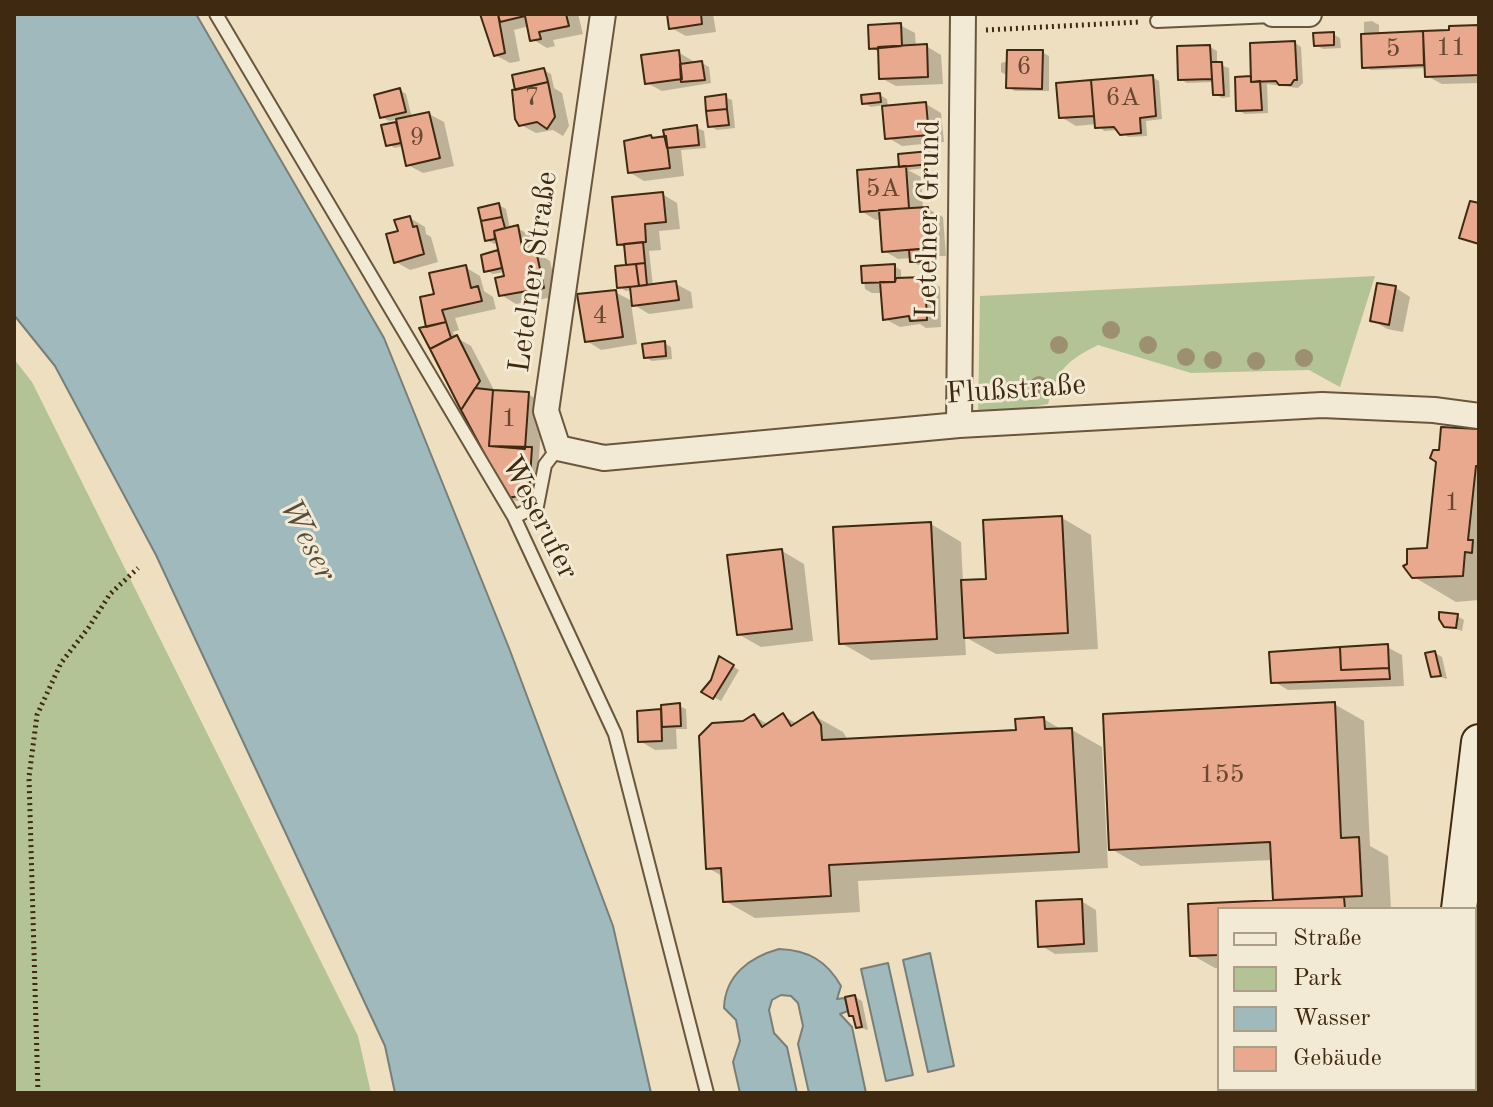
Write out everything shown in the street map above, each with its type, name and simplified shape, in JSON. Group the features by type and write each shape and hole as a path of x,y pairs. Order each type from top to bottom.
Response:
{"street":[{"name":"Letelner Straße","path":"558,448 546,411 603,14"},
{"path":"1273,15 1309,14"},
{"name":"Letelner Grund","path":"959,425 963,22"},
{"name":"Flußstraße","path":"558,448 604,458 959,425 1322,405 1434,410 1479,416"},
{"path":"1463,904 1474,829 1479,742"}],"lane":[{"name":"Weserufer","path":"216,14 514,517 615,734 707,1093"},
{"path":"1157,21 1273,15"},
{"path":"514,517 537,506 545,465 558,448"}],"path":[{"path":"963,22 1157,21"},
{"path":"38,1093 29,777 37,715 61,663 110,594 138,568"}],"green space":[{"path":"1375,276 1340,387 1309,370 1191,373 1098,345 1064,368 1048,404 978,418 980,296"},
{"path":"14,359 32,382 358,1036 371,1093 14,1093"}],"water":[{"name":"Weser","path":"14,14 196,14 384,338 509,648 613,926 651,1093 395,1093 385,1046 156,555 55,366 14,315"},
{"path":"779,949 816,958 841,986 837,999 845,998 848,1011 840,1014 852,1027 866,1093 809,1093 798,1044 803,1026 798,1003 791,996 781,995 772,1000 769,1010 774,1033 787,1047 797,1093 740,1093 733,1062 740,1041 736,1020 724,1008 725,996 734,977 749,962"},
{"path":"930,953 954,1066 928,1072 903,960"},
{"path":"888,963 913,1075 886,1081 861,969"}],"building":[{"path":"480,14 498,14 505,53 494,56"},
{"path":"498,14 566,14 569,26 539,32 541,39 530,41 525,16 500,22"},
{"path":"667,14 701,14 702,24 669,29"},
{"path":"901,23 902,46 869,49 868,25"},
{"path":"1479,25 1479,75 1425,77 1423,31"},
{"path":"1423,31 1424,65 1362,68 1361,34"},
{"path":"1334,32 1334,45 1314,46 1313,33"},
{"path":"1295,41 1297,80 1291,85 1279,85 1276,81 1251,82 1250,43"},
{"path":"927,44 928,77 879,79 878,47"},
{"path":"1210,45 1212,79 1178,80 1177,46"},
{"path":"679,50 682,79 645,84 641,55"},
{"path":"1007,50 1043,50 1042,89 1006,88"},
{"path":"702,61 705,80 681,82 680,64"},
{"path":"1211,62 1222,62 1224,95 1213,95"},
{"path":"544,68 548,82 515,90 512,75"},
{"path":"1153,75 1156,116 1140,118 1141,133 1120,135 1114,127 1095,128 1091,80"},
{"path":"1251,76 1251,82 1260,81 1262,110 1236,111 1235,77"},
{"path":"1091,80 1094,116 1059,118 1056,83"},
{"path":"548,82 555,117 547,129 537,122 519,126 515,119 512,90"},
{"path":"400,88 406,112 380,118 374,95"},
{"path":"880,93 881,102 862,104 861,95"},
{"path":"726,94 727,109 706,111 705,97"},
{"path":"926,102 929,135 885,139 882,106"},
{"path":"727,109 729,125 708,127 706,111"},
{"path":"429,112 440,158 406,166 396,119"},
{"path":"396,122 401,143 386,146 381,125"},
{"path":"697,125 699,145 667,148 663,130"},
{"path":"651,135 652,138 666,136 670,168 628,173 624,141"},
{"path":"930,151 931,164 899,167 898,154"},
{"path":"906,166 909,208 860,212 857,170"},
{"path":"663,192 666,222 645,224 646,242 617,245 612,197"},
{"path":"1470,201 1479,203 1479,244 1459,238"},
{"path":"499,203 502,217 481,221 478,208"},
{"path":"928,207 931,248 882,252 879,210"},
{"path":"410,216 413,227 417,226 424,254 394,263 386,234 398,231 394,220"},
{"path":"502,217 505,228 494,231 495,239 485,241 481,221"},
{"path":"518,225 523,252 536,250 544,288 499,296 495,278 504,276 494,231"},
{"path":"643,242 645,263 626,265 624,244"},
{"path":"931,248 932,261 910,262 909,250"},
{"path":"498,250 502,268 484,272 481,255"},
{"path":"645,263 647,285 639,286 636,264"},
{"path":"636,264 639,286 617,288 615,266"},
{"path":"895,264 895,282 862,283 861,266"},
{"path":"466,265 471,288 478,286 482,301 442,310 446,322 426,327 420,297 434,294 429,273"},
{"path":"925,277 927,320 910,321 909,316 883,320 880,282"},
{"path":"676,281 679,300 632,306 630,287"},
{"path":"1377,283 1396,286 1389,325 1370,321"},
{"path":"616,290 623,337 585,342 577,294"},
{"path":"446,322 451,338 430,349 419,328"},
{"path":"457,335 480,381 461,410 430,349"},
{"path":"665,341 666,356 644,358 642,344"},
{"path":"475,388 493,390 489,446 532,447 529,494 508,498 461,410"},
{"path":"493,390 529,392 525,449 489,446"},
{"path":"1441,427 1479,429 1479,466 1476,466 1468,540 1473,540 1472,553 1465,552 1463,576 1412,578 1403,566 1407,564 1407,549 1427,548 1436,462 1430,458 1433,450 1439,450"},
{"path":"1062,516 1068,633 964,638 961,580 986,579 983,520"},
{"path":"931,522 937,639 839,644 833,527"},
{"path":"782,549 792,629 737,635 727,555"},
{"path":"1439,612 1458,614 1456,628 1444,627"},
{"path":"1388,644 1389,668 1341,670 1340,647"},
{"path":"1340,647 1341,670 1389,668 1390,679 1271,683 1269,652"},
{"path":"1435,651 1441,676 1431,677 1425,653"},
{"path":"719,656 734,665 713,699 701,692 711,680"},
{"path":"1335,702 1341,838 1359,837 1362,896 1273,900 1270,842 1109,850 1103,714"},
{"path":"680,703 681,726 662,727 661,705"},
{"path":"661,709 662,741 638,742 637,711"},
{"path":"813,712 821,725 822,740 1016,730 1015,719 1044,717 1045,729 1072,728 1079,852 829,865 831,896 723,902 721,868 706,869 699,736 712,723 743,721 754,714 762,727 783,713 791,726"},
{"path":"1344,897 1345,907 1217,907 1217,955 1190,956 1188,904"},
{"path":"1082,899 1084,944 1038,947 1036,901"},
{"path":"855,995 862,1027 856,1028 853,1016 849,1016 845,997"}]}
